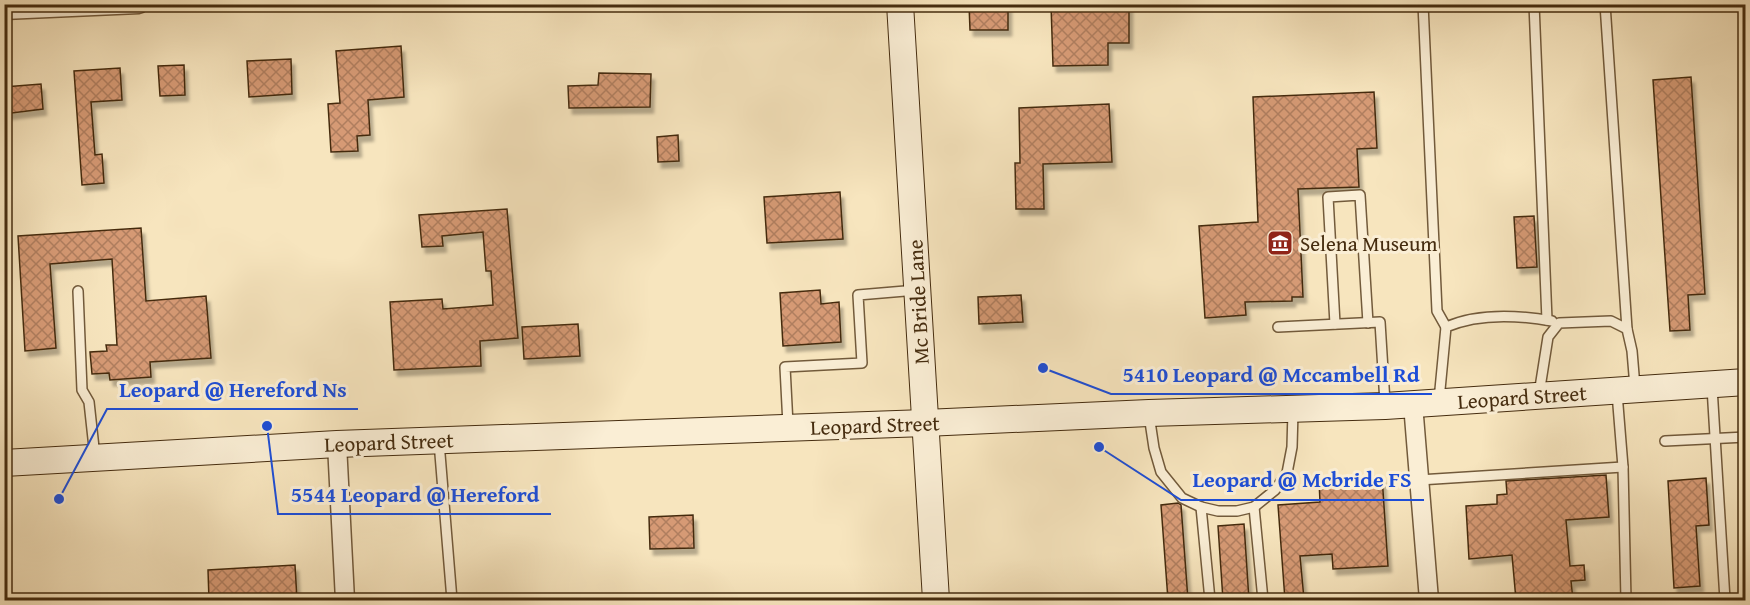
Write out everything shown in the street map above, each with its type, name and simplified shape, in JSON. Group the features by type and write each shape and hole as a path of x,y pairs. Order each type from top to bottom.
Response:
{"main road":[{"name":"Mc Bride Lane","path":"900,4 936,600"},
{"name":"Leopard Street","path":"4,463 337,444 1385,406 1746,382"}],"street":[{"path":"4,10 139,4"},
{"path":"1413,404 1429,600"},
{"path":"337,444 345,600"}],"lane":[{"path":"1423,4 1437,311 1446,327 1439,403"},
{"path":"1534,4 1547,320"},
{"path":"1605,4 1627,328 1632,351 1626,390 1623,467 1626,600"},
{"path":"1335,324 1328,197 1360,195 1368,322"},
{"path":"788,428 786,367 862,363 858,296 917,290"},
{"path":"78,291 82,390 89,402 95,458"},
{"path":"1446,327 1480,317 1534,318 1559,323 1611,321 1627,328"},
{"path":"1278,327 1380,322 1385,406"},
{"path":"1539,396 1548,337 1559,323"},
{"path":"1712,385 1725,600"},
{"path":"1149,413 1154,448 1161,472 1182,498 1201,507 1218,511 1237,511 1254,507 1275,490 1287,472 1292,447 1293,409"},
{"path":"1665,441 1746,436"},
{"path":"439,440 452,600"},
{"path":"1419,480 1623,467"},
{"path":"1201,507 1210,600"},
{"path":"1254,507 1263,600"}],"building":[{"path":"969,4 1008,4 1008,30 970,30"},
{"path":"1051,4 1129,4 1129,43 1108,43 1108,65 1053,66"},
{"path":"401,46 404,97 368,100 370,135 357,136 358,151 331,152 328,104 340,103 336,51"},
{"path":"291,59 292,94 249,97 247,61"},
{"path":"184,65 185,95 160,96 158,66"},
{"path":"120,68 122,100 91,102 95,155 102,154 104,183 82,185 74,71"},
{"path":"599,73 651,74 650,107 569,108 568,86 598,85"},
{"path":"1691,77 1705,294 1688,295 1690,330 1670,331 1653,80"},
{"path":"41,84 43,109 4,114 4,87"},
{"name":"Selena Museum","path":"1374,92 1377,148 1357,149 1359,187 1298,189 1303,297 1292,297 1292,301 1245,302 1246,315 1205,318 1199,226 1258,222 1253,97"},
{"path":"1109,104 1112,162 1043,164 1044,209 1016,209 1015,163 1020,163 1019,108"},
{"path":"678,135 679,161 658,162 657,137"},
{"path":"840,192 843,239 767,243 764,197"},
{"path":"507,209 518,338 480,341 481,366 394,370 390,302 442,299 443,309 493,305 491,271 486,271 483,232 442,236 443,246 422,247 419,215"},
{"path":"1534,216 1537,267 1517,268 1514,217"},
{"path":"141,228 146,301 206,296 211,358 150,362 151,377 110,380 109,373 92,374 90,352 107,351 106,345 117,345 112,259 50,264 56,348 25,351 18,236"},
{"path":"820,290 821,304 839,302 841,342 783,346 780,293"},
{"path":"1021,295 1023,322 979,324 978,297"},
{"path":"578,324 580,356 524,359 522,327"},
{"path":"1606,475 1609,517 1566,520 1570,566 1584,565 1585,580 1571,581 1573,600 1516,600 1512,555 1469,559 1466,506 1497,504 1497,495 1507,494 1506,481"},
{"path":"1382,476 1388,566 1333,569 1332,554 1300,556 1304,599 1285,600 1278,505 1320,502 1319,480"},
{"path":"1706,478 1709,525 1696,526 1700,586 1674,588 1668,481"},
{"path":"1178,503 1181,505 1188,600 1168,600 1161,505"},
{"path":"693,515 694,548 650,549 649,517"},
{"path":"1244,524 1249,600 1223,600 1218,526"},
{"path":"295,565 297,600 209,600 208,570"}],"place":[{"name":"Selena Museum","path":"1280,243"},
{"name":"5410 Leopard @ Mccambell Rd","path":"1043,368"},
{"name":"5544 Leopard @ Hereford","path":"267,426"},
{"name":"Leopard @ Mcbride FS","path":"1099,447"},
{"name":"Leopard @ Hereford Ns","path":"59,499"}]}
